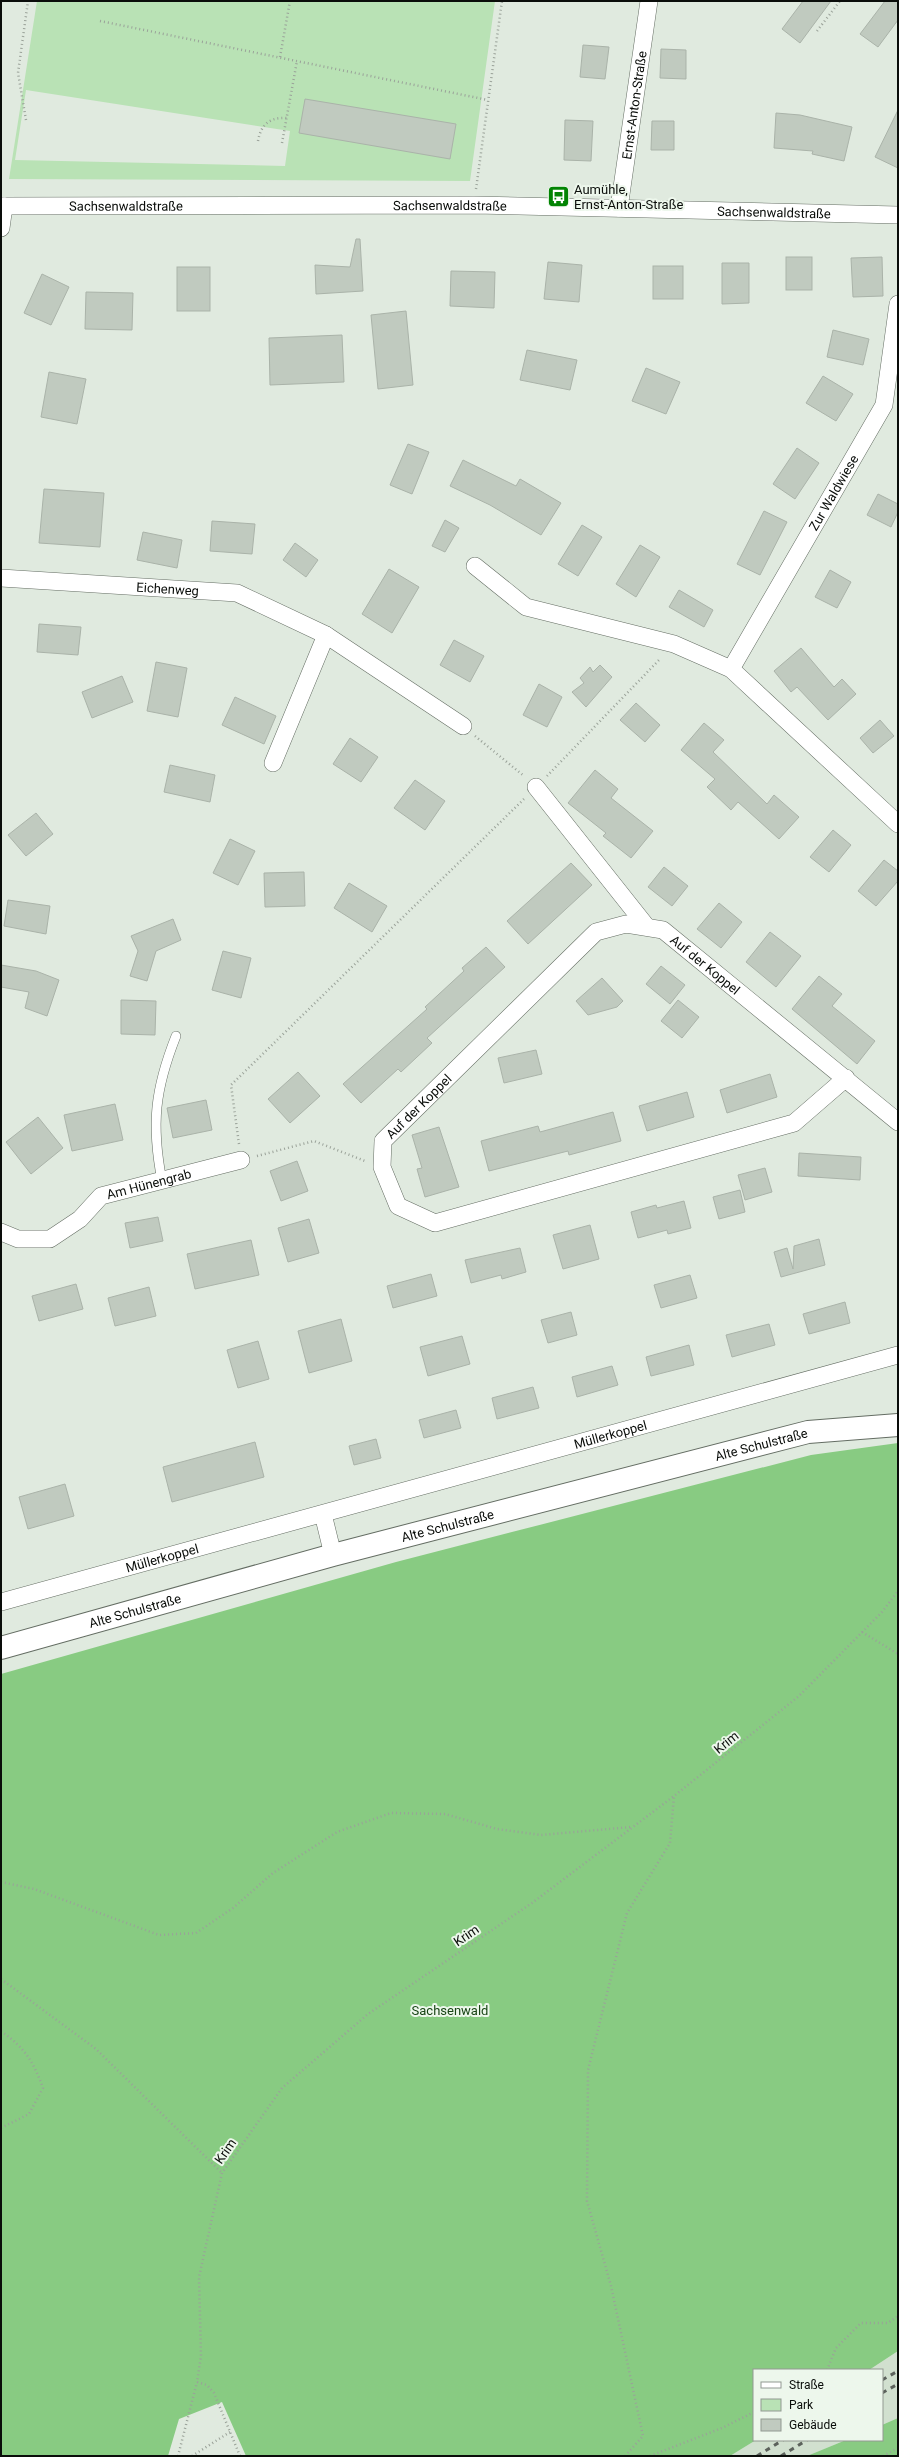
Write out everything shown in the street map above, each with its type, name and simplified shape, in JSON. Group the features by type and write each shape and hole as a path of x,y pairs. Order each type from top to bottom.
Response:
{"main road":[{"name":"Alte Schulstraße","path":"1,1648 333,1555 808,1432 898,1425"}],"street":[{"name":"Ernst-Anton-Straße","path":"619,208 649,1"},
{"name":"Sachsenwaldstraße","path":"3,206 474,206 898,214"},
{"path":"1,228 3,206"},
{"name":"Zur Waldwiese","path":"731,669 884,405 898,304"},
{"path":"475,566 526,607 674,644 731,669 898,824"},
{"name":"Eichenweg","path":"1,578 237,593 326,635 463,726"},
{"path":"274,763 326,635"},
{"path":"536,787 647,927"},
{"name":"Auf der Koppel","path":"846,1078 794,1123 435,1223 398,1206 382,1168 383,1141 596,932 626,924 663,930 846,1078 898,1122"},
{"name":"Am Hünengrab","path":"1,1232 18,1239 50,1239 80,1219 101,1196 241,1160"},
{"name":"Müllerkoppel","path":"1,1602 898,1355"},
{"path":"323,1514 333,1555"}],"lane":[{"path":"162,1181 157,1154 155,1123 162,1071 176,1036"}],"path":[{"path":"26,120 18,73 28,1"},
{"path":"280,57 290,1"},
{"path":"474,206 502,1"},
{"path":"817,31 840,1"},
{"path":"100,21 488,100"},
{"path":"282,143 297,61"},
{"path":"258,141 260,131 265,123 276,117 286,118"},
{"path":"382,1168 314,1142 241,1160 230,1085 536,787 674,644"},
{"path":"463,726 536,787"},
{"name":"Krim","path":"178,2456 197,2382 201,2356 199,2277 222,2173 282,2088 368,2014 532,1903 674,1796 799,1696 862,1632 898,1591"},
{"path":"862,1632 898,1654"},
{"path":"625,2456 643,2436 611,2286 587,2201 588,2070 627,1913 670,1843 674,1796"},
{"path":"1,1882 34,1889 159,1935 196,1933 233,1908 273,1873 337,1832 391,1813 445,1814 497,1829 541,1835 632,1827"},
{"path":"1,1979 96,2049 222,2173"},
{"path":"1,2031 17,2043 34,2063 43,2088 29,2114 1,2128"},
{"path":"826,2369 836,2348 861,2322 888,2323 898,2316"},
{"path":"197,2382 207,2385 214,2392 240,2456"},
{"path":"650,2456 722,2428 753,2412"},
{"path":"192,2456 230,2432"},
{"path":"883,2456 898,2448"}],"shaded area":[{"path":"898,2351 898,2418 883,2425 883,2369 871,2369"},
{"path":"754,2441 844,2441 807,2456 730,2456"}],"green space":[{"path":"37,1 495,1 470,181 9,179","holes":["26,90 290,131 285,166 15,160"]},
{"name":"Sachsenwald","path":"898,1443 898,2351 871,2369 753,2369 753,2441 754,2441 730,2456 246,2456 222,2402 179,2419 168,2456 1,2456 1,1674 396,1562 811,1455"},
{"path":"898,2418 898,2456 807,2456 844,2441 883,2441 883,2425"}],"building":[{"path":"803,1 831,1 800,43 782,29"},
{"path":"885,1 898,1 898,20 878,47 860,34"},
{"path":"583,45 609,47 605,79 580,77"},
{"path":"661,49 686,50 686,79 660,78"},
{"path":"305,99 456,124 450,159 299,133"},
{"path":"898,110 898,168 875,157"},
{"path":"776,113 800,115 852,127 844,161 812,154 813,151 774,148"},
{"path":"565,120 593,121 591,161 564,160"},
{"path":"652,121 674,121 674,150 651,150"},
{"path":"356,239 360,239 363,291 316,294 315,265 350,267"},
{"path":"786,257 812,257 812,290 786,290"},
{"path":"882,257 883,296 853,297 851,258"},
{"path":"548,262 582,265 579,302 544,299"},
{"path":"722,263 749,263 749,303 722,304"},
{"path":"653,266 683,266 683,299 653,299"},
{"path":"177,267 210,267 210,311 177,311"},
{"path":"451,271 495,272 494,308 450,306"},
{"path":"42,274 69,287 51,325 24,313"},
{"path":"86,292 133,293 132,330 85,329"},
{"path":"406,311 413,385 378,389 371,315"},
{"path":"833,330 869,339 863,365 827,357"},
{"path":"342,335 344,382 270,385 269,338"},
{"path":"527,350 577,360 570,390 520,380"},
{"path":"646,368 680,382 666,414 632,401"},
{"path":"49,372 86,379 77,424 41,417"},
{"path":"823,376 853,394 836,421 806,403"},
{"path":"408,444 429,452 412,494 390,485"},
{"path":"797,448 819,463 795,499 773,484"},
{"path":"463,460 516,486 520,479 561,503 541,535 490,505 450,486"},
{"path":"44,489 104,493 100,547 39,543"},
{"path":"878,494 898,504 898,512 891,527 867,515"},
{"path":"764,511 787,522 760,575 737,564"},
{"path":"445,520 459,528 445,552 432,546"},
{"path":"212,521 255,524 252,554 210,551"},
{"path":"582,525 602,537 578,576 558,564"},
{"path":"143,532 182,540 177,568 137,560"},
{"path":"295,543 318,560 306,577 283,560"},
{"path":"640,545 660,557 636,597 616,584"},
{"path":"389,569 419,587 392,633 362,614"},
{"path":"830,570 851,582 837,608 815,597"},
{"path":"679,590 713,610 704,627 669,607"},
{"path":"39,624 81,627 78,655 37,652"},
{"path":"454,640 484,656 470,682 440,665"},
{"path":"801,648 834,687 842,679 856,694 828,720 797,687 791,692 774,671"},
{"path":"156,662 187,668 178,717 147,711"},
{"path":"600,665 612,677 586,707 572,692 584,683 580,678 590,667 593,672"},
{"path":"122,676 133,702 92,718 82,692"},
{"path":"539,684 562,697 547,727 523,715"},
{"path":"235,697 276,716 264,744 222,725"},
{"path":"636,703 660,725 645,742 620,720"},
{"path":"880,720 894,736 873,753 860,738"},
{"path":"704,723 724,740 713,752 767,804 774,795 799,817 779,839 738,802 731,810 707,787 715,779 681,750"},
{"path":"350,738 378,757 361,782 333,764"},
{"path":"170,765 215,775 210,802 164,792"},
{"path":"595,770 618,789 611,798 653,831 631,858 603,836 606,833 568,803"},
{"path":"415,780 445,801 425,830 394,808"},
{"path":"36,813 53,834 26,856 8,835"},
{"path":"833,830 851,845 829,872 810,857"},
{"path":"230,839 255,851 238,885 213,873"},
{"path":"884,860 898,871 898,881 876,906 858,891"},
{"path":"571,863 592,885 528,944 507,921"},
{"path":"664,867 688,886 672,906 648,887"},
{"path":"304,872 305,906 265,907 264,873"},
{"path":"349,883 387,906 372,932 334,908"},
{"path":"8,900 50,906 46,934 4,926"},
{"path":"719,903 742,922 721,948 697,929"},
{"path":"173,919 181,940 156,951 147,981 130,976 138,951 131,936"},
{"path":"770,932 801,956 776,987 746,962"},
{"path":"486,947 505,967 427,1038 432,1043 401,1072 398,1069 361,1103 343,1084 427,1009 425,1007 464,971 462,968"},
{"path":"223,951 251,958 241,998 212,990"},
{"path":"1,965 36,971 59,980 47,1016 25,1008 29,992 1,987"},
{"path":"661,966 685,985 670,1004 646,984"},
{"path":"819,976 842,994 832,1006 875,1041 857,1064 792,1009"},
{"path":"602,978 623,1001 617,1007 588,1015 576,1001"},
{"path":"121,1000 156,1001 155,1035 121,1034"},
{"path":"678,1000 699,1017 682,1038 661,1021"},
{"path":"536,1050 542,1074 504,1083 498,1058"},
{"path":"298,1072 320,1096 290,1123 268,1099"},
{"path":"770,1074 777,1097 727,1113 720,1090"},
{"path":"687,1092 694,1117 647,1131 639,1106"},
{"path":"206,1100 212,1130 173,1138 167,1108"},
{"path":"115,1104 123,1140 72,1151 64,1115"},
{"path":"613,1112 621,1141 569,1155 568,1151 489,1171 481,1141 538,1126 540,1132"},
{"path":"38,1117 63,1148 31,1174 6,1142"},
{"path":"439,1127 459,1187 425,1197 417,1169 422,1168 412,1135"},
{"path":"799,1153 861,1157 860,1180 798,1176"},
{"path":"297,1161 308,1191 281,1201 270,1171"},
{"path":"765,1168 772,1192 745,1200 738,1175"},
{"path":"740,1190 745,1212 719,1219 713,1197"},
{"path":"684,1201 691,1228 668,1234 667,1230 638,1238 631,1212 656,1205 657,1208"},
{"path":"158,1217 163,1241 130,1248 125,1223"},
{"path":"309,1219 319,1253 288,1262 278,1228"},
{"path":"590,1225 599,1259 563,1269 553,1235"},
{"path":"819,1239 825,1265 781,1277 774,1252 787,1248 793,1269 794,1246"},
{"path":"251,1240 259,1275 195,1289 187,1254"},
{"path":"520,1248 526,1272 502,1279 501,1275 471,1283 465,1260"},
{"path":"431,1274 437,1296 393,1308 387,1286"},
{"path":"690,1275 697,1298 661,1308 654,1285"},
{"path":"76,1284 83,1309 39,1321 32,1296"},
{"path":"149,1287 156,1316 115,1326 108,1298"},
{"path":"845,1302 850,1323 809,1334 803,1314"},
{"path":"571,1312 577,1335 548,1343 541,1320"},
{"path":"341,1319 352,1361 309,1373 298,1331"},
{"path":"769,1324 775,1345 732,1357 726,1335"},
{"path":"462,1336 470,1364 428,1376 420,1347"},
{"path":"258,1341 269,1379 238,1388 227,1350"},
{"path":"689,1345 694,1365 651,1376 646,1357"},
{"path":"612,1366 618,1385 577,1397 572,1377"},
{"path":"533,1387 539,1408 497,1419 492,1398"},
{"path":"456,1410 461,1428 424,1438 419,1420"},
{"path":"376,1439 381,1458 354,1465 349,1446"},
{"path":"255,1442 264,1477 172,1502 163,1467"},
{"path":"65,1484 74,1516 28,1529 19,1497"}],"railway":[{"path":"883,2379 898,2371"},
{"path":"883,2392 898,2384"},
{"path":"757,2456 781,2441"},
{"path":"781,2456 805,2441"}],"place":[{"name":"Aumühle, Ernst-Anton-Straße","path":"558,196"}]}
